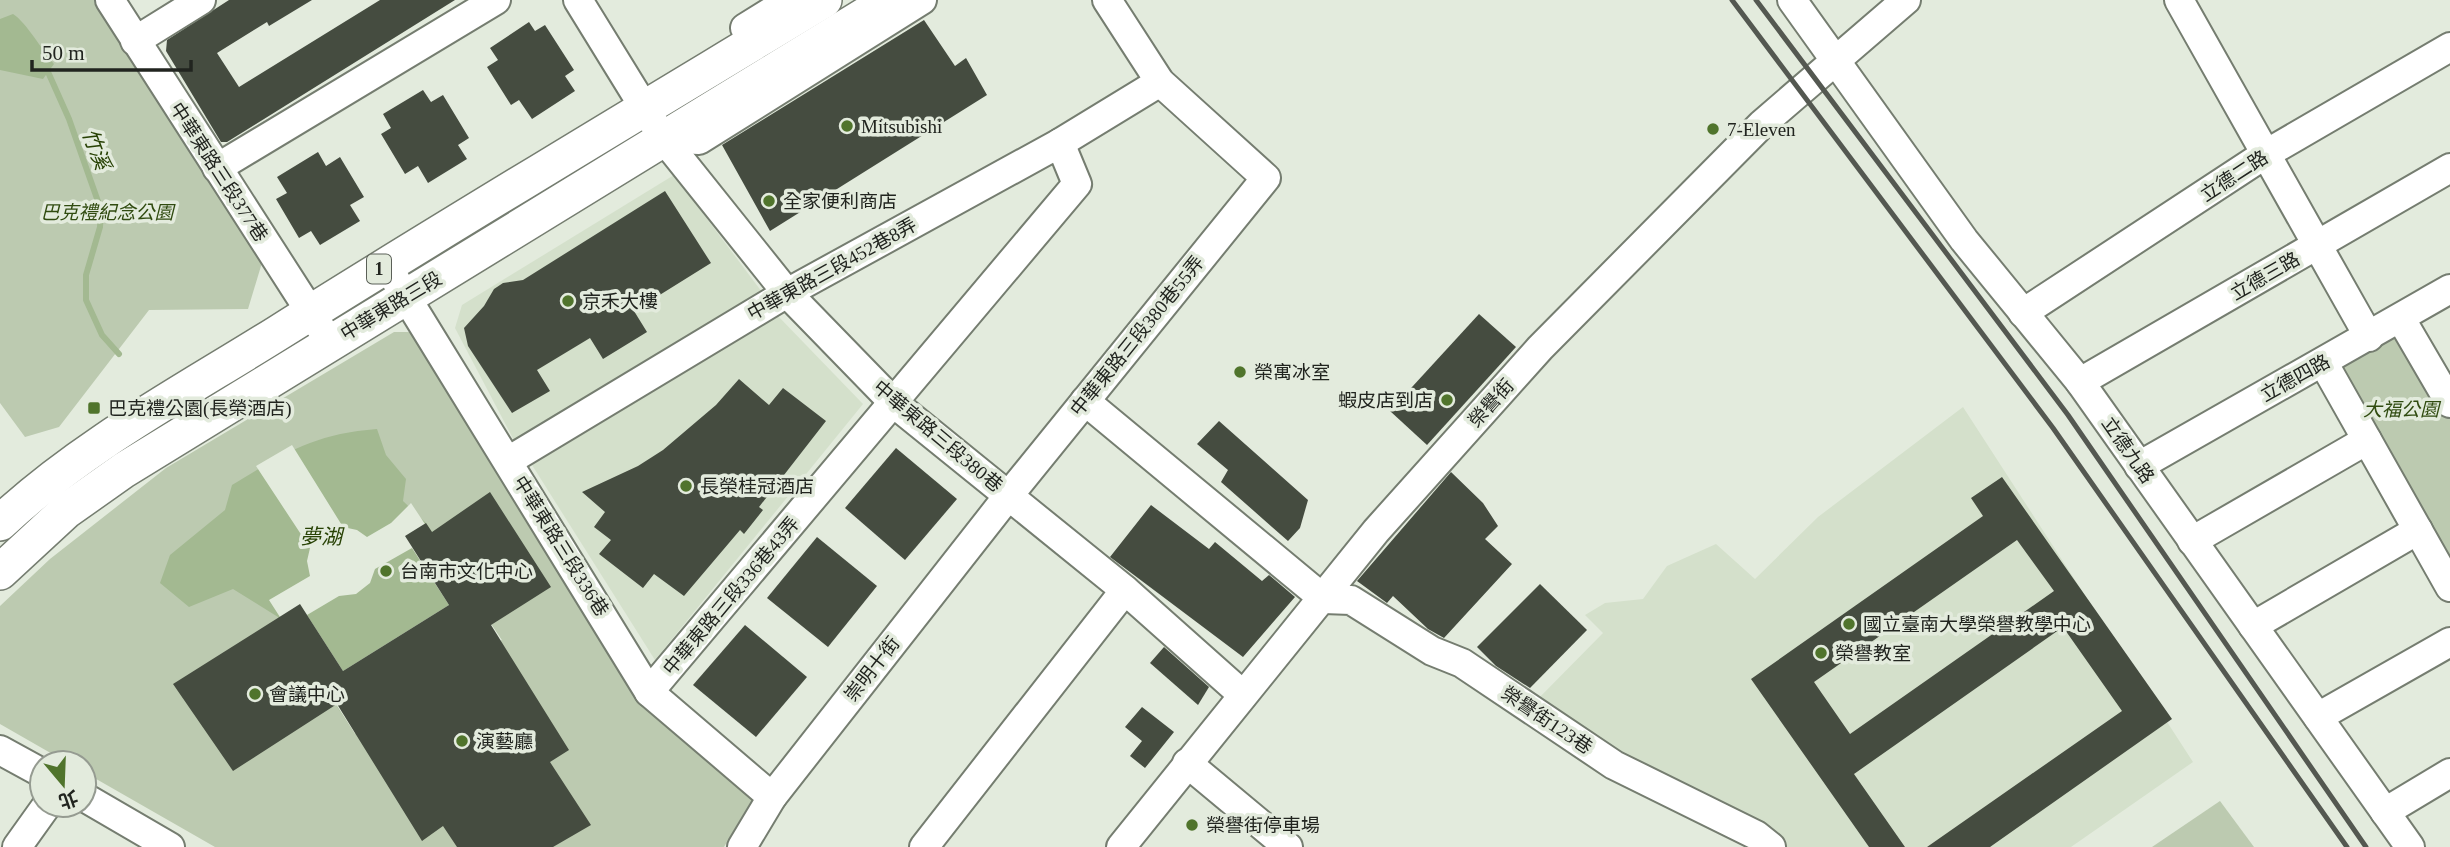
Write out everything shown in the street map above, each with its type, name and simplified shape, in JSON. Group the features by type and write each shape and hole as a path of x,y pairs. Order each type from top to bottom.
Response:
{"main road":[{"name":"中華東路三段","path":"0,523 42,487 104,442 386,265 824,0"},
{"name":"中華東路三段","path":"0,572 66,511 124,470 890,0"}],"street":[{"name":"中華東路三段377巷","path":"110,0 330,344"},
{"path":"135,41 201,0"},
{"path":"218,168 496,0"},
{"name":"中華東路三段380巷","path":"579,0 663,138 787,292 895,404 1125,590 1244,695"},
{"path":"644,108 661,79 790,0"},
{"path":"663,138 699,140 922,0"},
{"path":"1107,0 1160,82"},
{"name":"立德九路","path":"1792,0 1964,240 2080,383 2410,847"},
{"name":"榮譽街","path":"1121,847 1324,599 1376,531 1540,348 1762,124 1906,0"},
{"path":"2179,0 2369,337"},
{"name":"立德二路","path":"2023,313 2264,155 2450,47"},
{"name":"中華東路三段452巷8弄","path":"508,461 787,292 1060,143 1160,82"},
{"name":"中華東路三段380巷55弄","path":"1009,495 1266,178 1160,82"},
{"name":"中華東路三段336巷43弄","path":"649,692 895,404 1077,184 1060,143"},
{"name":"立德三路","path":"2080,383 2450,168"},
{"name":"中華東路三段336巷","path":"386,265 649,692 772,797"},
{"name":"立德四路","path":"2139,466 2450,289"},
{"path":"2401,319 2449,399"},
{"path":"2323,362 2450,587"},
{"path":"1085,401 1324,599"},
{"path":"2192,541 2367,440"},
{"name":"崇明十街","path":"742,847 772,797 1009,495"},
{"path":"2253,626 2418,530"},
{"path":"924,847 1125,590"},
{"name":"榮譽街123巷","path":"1324,599 1351,600 1432,651 1462,663 1614,765 1756,835 1771,847"},
{"path":"2318,717 2450,642"},
{"path":"0,750 28,765"},
{"path":"1188,763 1288,847"},
{"path":"2385,812 2450,774"},
{"path":"98,805 170,847"},
{"path":"18,847 37,819"}],"shaded area":[{"path":"674,175 765,296 518,448 455,328 462,305"},
{"path":"778,316 863,404 655,660 532,465"},
{"name":"國立臺南大學榮譽教學中心","path":"1963,407 2193,762 2071,847 1783,847 1602,753 1533,704 1603,633 1585,615 1605,603 1643,599 1667,566 1716,544 1755,579 1818,517"}],"green space":[{"name":"巴克禮紀念公園","path":"0,0 94,0 264,256 248,309 149,310 59,427 25,437 0,403"},
{"name":"大福公園","path":"2401,319 2450,403 2450,587 2323,362"},
{"path":"394,332 409,332 425,341 650,704 752,800 724,847 215,847 98,780 98,749 44,749 0,724 0,606 50,559 166,468"},
{"path":"2220,801 2254,847 2152,847"}],"water":[{"path":"13,14 29,30 54,64 43,79 0,70 0,19"},
{"name":"夢湖","path":"377,429 386,455 406,479 403,501 426,523 502,640 355,734 278,617 233,589 189,607 160,583 170,555 225,510 232,485 268,463 317,440"}],"pier":[{"path":"292,445 343,527 357,530 367,537 391,523 411,503 502,640 355,734 269,600 310,576 307,561 310,548 256,466","holes":["412,548 449,605 343,671 307,615 339,596 356,594 370,583 375,569"]}],"building":[{"path":"229,0 312,0 269,26 267,22 217,53 239,87 380,0 455,0 227,142 221,142 166,51 167,40"},
{"path":"924,20 955,66 966,58 987,95 770,231 722,145"},
{"path":"529,22 535,31 545,25 574,70 565,76 575,91 532,119 519,100 511,105 487,67 498,60 490,48"},
{"path":"423,90 431,102 443,95 469,138 458,145 467,159 428,183 418,166 405,174 381,134 391,128 383,114"},
{"path":"318,152 326,166 340,157 364,197 350,205 360,221 320,245 311,231 299,238 276,199 287,193 277,177"},
{"name":"京禾大樓","path":"665,191 711,263 634,311 647,332 603,359 590,338 537,370 550,391 512,413 468,346 464,328 484,306 494,289 503,283 523,280"},
{"path":"1479,314 1516,347 1427,445 1390,411"},
{"name":"長榮桂冠酒店","path":"739,379 769,405 783,388 826,421 759,507 763,510 744,534 740,530 684,596 654,574 643,588 599,554 611,540 594,527 605,512 582,492 638,466 663,450 716,405"},
{"path":"1219,421 1308,500 1300,528 1288,541 1221,482 1228,470 1197,444"},
{"path":"896,448 957,499 905,560 845,508"},
{"path":"1451,472 1483,503 1498,526 1485,539 1512,564 1444,638 1428,629 1393,596 1387,603 1357,581"},
{"name":"榮譽教室","path":"2002,477 2172,719 1990,847 1927,847 2122,711 2063,627 1854,774 1905,847 1869,847 1751,679 1983,516 1971,498","holes":["2017,540 2054,591 1850,734 1814,682"]},
{"path":"490,492 551,587 491,625 569,750 550,762 591,825 553,847 457,847 443,826 422,841 337,704 233,771 173,684 300,604 343,671 449,605 405,536 426,523 432,532"},
{"path":"1151,505 1209,549 1215,542 1262,581 1269,575 1295,597 1243,657 1110,557"},
{"path":"817,537 877,586 828,647 767,598"},
{"path":"1540,584 1587,630 1530,688 1496,666 1477,647"},
{"path":"745,625 807,677 756,737 693,685"},
{"path":"1164,647 1209,687 1198,705 1150,663"},
{"path":"1142,707 1174,732 1145,768 1130,756 1142,741 1125,727"}],"waterway":[{"name":"竹溪","path":"48,72 69,119 101,210 100,227 86,275 86,300 102,335 119,354"}],"railway":[{"path":"1732,0 2053,428 2347,847"},
{"path":"1756,0 2068,415 2366,847"}],"place":[{"name":"Mitsubishi","path":"847,126"},
{"name":"7-Eleven","path":"1713,129"},
{"name":"全家便利商店","path":"769,201"},
{"name":"京禾大樓","path":"568,301"},
{"name":"榮寓冰室","path":"1240,372"},
{"name":"蝦皮店到店","path":"1447,400"},
{"name":"巴克禮公園(長榮酒店)","path":"94,408"},
{"name":"長榮桂冠酒店","path":"686,486"},
{"name":"台南市文化中心","path":"386,571"},
{"name":"國立臺南大學榮譽教學中心","path":"1849,624"},
{"name":"榮譽教室","path":"1821,653"},
{"name":"會議中心","path":"255,694"},
{"name":"演藝廳","path":"462,741"},
{"name":"榮譽街停車場","path":"1192,825"}]}
